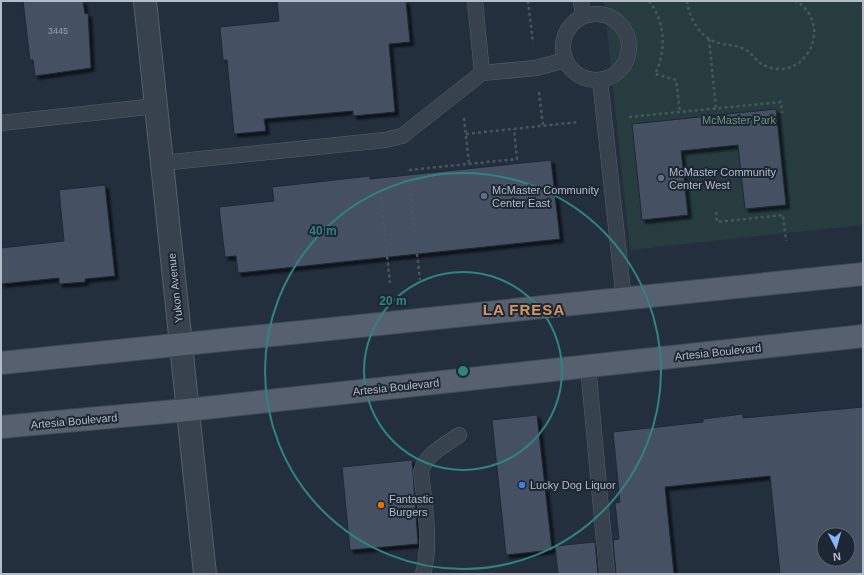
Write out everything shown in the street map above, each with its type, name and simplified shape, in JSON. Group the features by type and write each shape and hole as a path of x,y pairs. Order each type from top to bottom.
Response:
{"main road":[{"path":"1,364 180,344 624,300 863,274"},
{"name":"Artesia Boulevard","path":"1,428 187,410 863,336"}],"street":[{"name":"Yukon Avenue","path":"145,1 205,574"}],"lane":[{"path":"474,1 482,73"},
{"path":"581,1 583,16"},
{"path":"594,13 605,15 615,20 623,28 628,38 629,49 626,60 620,69 611,76 600,80 579,76 571,69 565,60 562,50 563,39 567,29 583,16 594,13"},
{"path":"162,163 375,142 402,136 482,73 541,67 565,60"},
{"path":"600,80 624,300"},
{"path":"1,123 156,106"},
{"path":"588,366 607,574"},
{"path":"423,574 426,562 427,543 421,471 424,462 459,435"}],"path":[{"path":"528,1 534,51"},
{"path":"649,1 658,16 662,34 662,55 655,74 676,80 680,112"},
{"path":"687,1 692,19 714,42 743,49 767,67 782,68 796,65 803,61 808,55 815,34 812,19 801,3 795,1"},
{"path":"709,38 716,108"},
{"path":"538,86 543,126"},
{"path":"622,118 781,102 782,112"},
{"path":"464,114 469,164"},
{"path":"466,134 578,122"},
{"path":"409,170 517,159 514,129"},
{"path":"410,187 415,236"},
{"path":"380,191 390,283"},
{"path":"716,212 717,222 783,215 786,241"},
{"path":"417,254 420,280"}],"green space":[{"name":"McMaster Park","path":"604,1 863,1 863,225 630,250"}],"building":[{"path":"23,1 83,1 85,14 88,13 91,68 35,76 33,60 30,60"},
{"path":"277,1 406,1 410,42 389,44 395,112 353,116 353,111 264,119 266,131 234,134 227,60 223,60 220,27 279,21"},
{"name":"McMaster Community Center West","path":"776,109 786,205 745,209 738,145 681,151 688,215 642,220 632,124"},
{"path":"551,160 560,239 238,273 236,256 225,257 219,207 274,201 272,187 370,176 370,179"},
{"path":"105,185 115,276 85,279 85,282 59,284 59,278 1,284 1,248 64,241 59,190"},
{"path":"863,407 863,574 780,574 770,476 665,487 674,574 616,574 613,540 619,539 615,503 620,502 613,432 703,422 703,419 743,414 743,418"},
{"name":"Lucky Dog Liquor","path":"537,415 552,550 506,555 492,420"},
{"name":"Fantastic Burgers","path":"412,460 418,544 350,550 342,467"},
{"path":"595,542 598,574 558,574 555,546"}],"place":[{"name":"McMaster Community Center West","path":"661,178"},
{"name":"McMaster Community Center East","path":"484,196"},
{"name":"Lucky Dog Liquor","path":"522,485"},
{"name":"Fantastic Burgers","path":"381,505"}],"district":[{"name":"LA FRESA","path":"524,310"}]}
